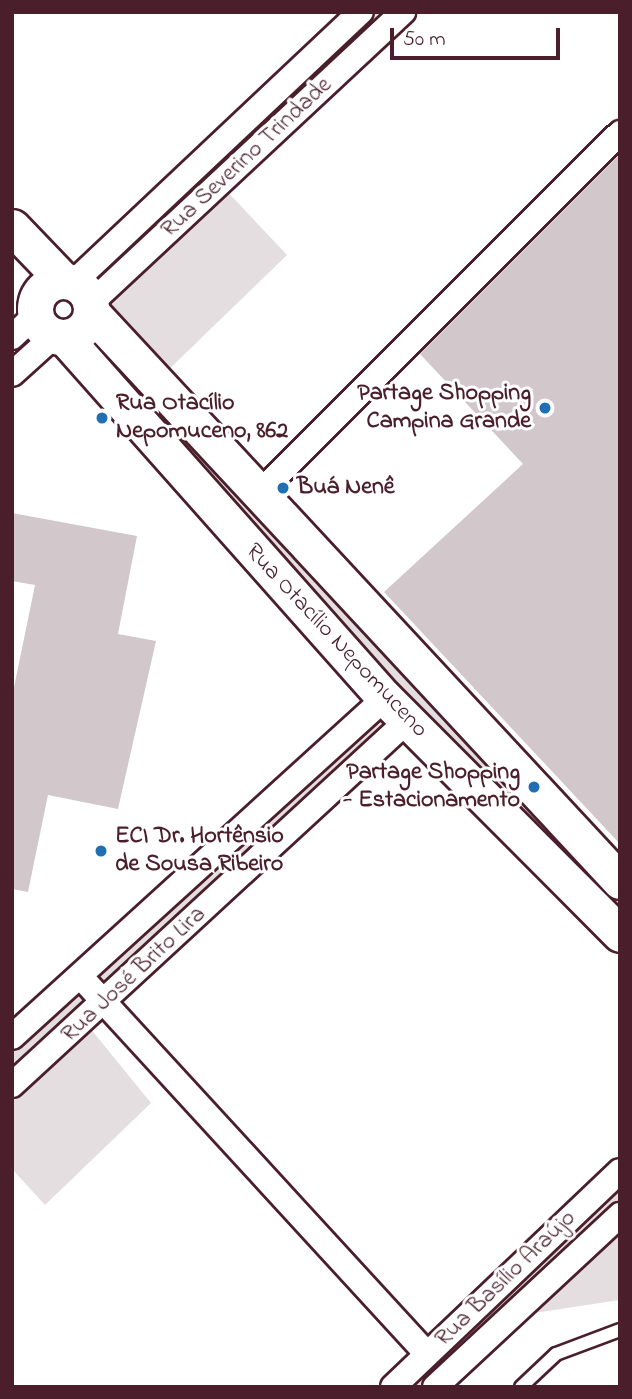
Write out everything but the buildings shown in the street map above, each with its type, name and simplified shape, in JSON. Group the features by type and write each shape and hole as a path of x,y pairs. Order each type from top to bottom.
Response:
{"street":[{"name":"Rua Severino Trindade","path":"80,295 361,12"},
{"name":"Rua Severino Trindade","path":"80,295 403,12"},
{"path":"259,493 620,133"},
{"name":"Rua Otacílio Nepomuceno","path":"12,227 80,295 259,493 620,881"},
{"path":"12,374 36,318 42,290 80,295 79,332 36,318"},
{"name":"Rua Otacílio Nepomuceno","path":"36,318 396,709 620,934"},
{"name":"Rua José Brito Lira","path":"12,1037 80,976 396,709"},
{"name":"Rua José Brito Lira","path":"12,1085 106,1002 396,709"},
{"path":"80,976 427,1354"},
{"name":"Rua Basílio Araújo","path":"393,1387 620,1171"},
{"name":"Rua Basílio Araújo","path":"435,1387 620,1215"}],"lane":[{"path":"521,1387 556,1354 620,1329"}],"shaded area":[{"path":"366,12 397,12 88,291 83,286"},
{"path":"223,187 287,255 160,378 94,311"},
{"path":"88,328 620,895 620,926 385,680 83,333"},
{"path":"387,703 404,719 108,994 90,975"},
{"path":"80,985 98,1003 12,1078 12,1042"},
{"path":"90,1028 151,1103 45,1205 12,1169 12,1095"},
{"path":"620,1179 620,1207 427,1387 399,1387"},
{"path":"620,1224 620,1300 521,1315"}],"place":[{"name":"Partage Shopping Campina Grande","path":"545,408"},
{"name":"Rua Otacílio Nepomuceno, 862","path":"102,418"},
{"name":"Buá Nenê","path":"283,488"},
{"name":"Partage Shopping - Estacionamento","path":"534,787"},
{"name":"ECI Dr. Hortênsio de Sousa Ribeiro","path":"101,851"}]}
